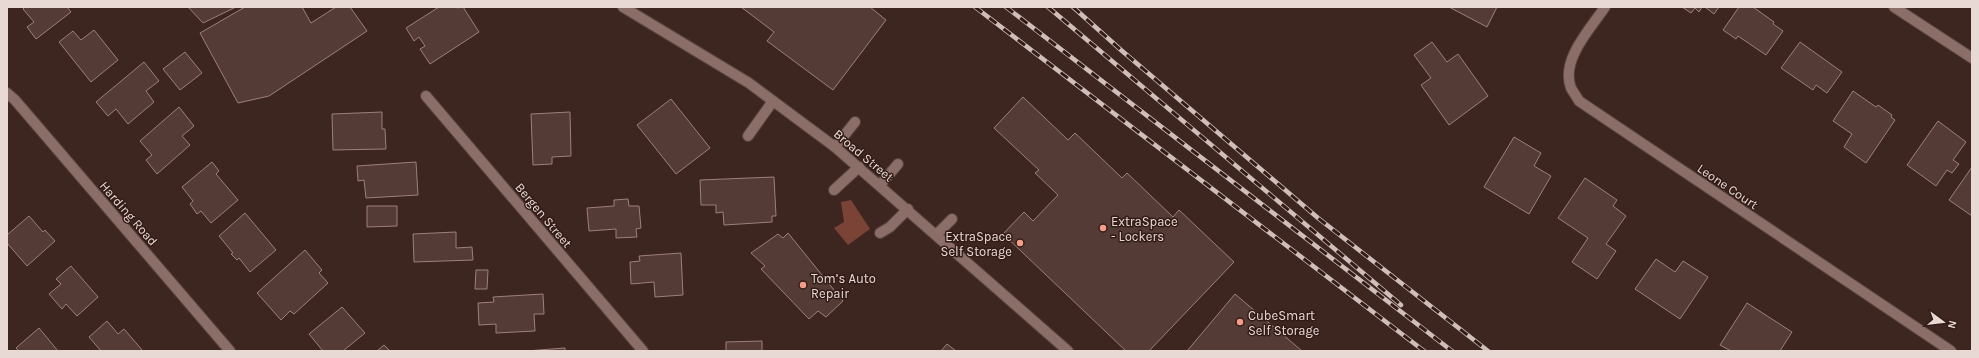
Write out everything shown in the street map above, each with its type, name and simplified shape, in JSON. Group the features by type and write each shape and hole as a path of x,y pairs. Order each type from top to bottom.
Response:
{"street":[{"name":"Broad Street","path":"623,7 749,83 835,147 908,209 1068,351"},
{"name":"Leone Court","path":"1605,7 1574,54 1569,70 1571,87 1579,101 1951,351"},
{"path":"1894,7 1972,58"},
{"name":"Harding Road","path":"7,93 11,102 230,351"},
{"name":"Bergen Street","path":"426,96 643,351"},
{"path":"748,136 773,102"},
{"path":"835,147 855,122"},
{"path":"880,185 898,164"},
{"path":"834,190 859,167"},
{"path":"880,233 890,227 908,209"},
{"path":"936,235 952,219"}],"shaded area":[{"path":"851,200 870,229 848,245 834,228 844,222 841,202"}],"building":[{"path":"25,7 67,7 71,12 36,39 27,27 34,22 23,9"},
{"path":"188,7 236,7 203,23"},
{"path":"245,7 302,7 311,23 336,7 350,7 367,31 269,96 238,103 200,33"},
{"path":"439,7 463,7 479,32 430,64 420,49 425,46 419,37 414,41 406,28"},
{"path":"741,7 870,7 886,20 833,90 767,41 774,32"},
{"path":"1449,7 1497,7 1487,27"},
{"path":"1682,7 1702,7 1699,12 1695,8 1691,13"},
{"path":"1705,7 1719,7 1714,14"},
{"path":"1739,7 1753,7 1774,22 1773,24 1783,31 1766,55 1738,36 1736,39 1723,30"},
{"path":"94,30 118,60 91,82 59,42 73,31 81,40"},
{"path":"1432,42 1447,62 1458,54 1488,96 1449,125 1421,85 1431,78 1414,55"},
{"path":"1800,42 1842,72 1827,93 1816,85 1813,90 1781,68"},
{"path":"185,52 202,73 180,90 163,69"},
{"path":"144,62 159,81 146,91 154,102 128,124 116,109 108,116 96,102"},
{"path":"1853,91 1876,107 1878,105 1892,115 1891,117 1895,120 1866,163 1844,147 1852,134 1833,121"},
{"name":"ExtraSpace - Lockers","path":"1023,97 1068,140 1075,133 1122,178 1127,173 1173,217 1179,210 1234,262 1149,351 1126,351 1003,234 1024,212 1033,221 1058,195 1035,173 1039,170 994,128"},
{"path":"671,99 710,148 676,174 637,125"},
{"path":"179,107 194,126 182,136 190,145 157,174 146,160 152,155 140,141"},
{"path":"382,112 382,129 385,129 386,149 333,150 332,114"},
{"path":"570,112 571,156 552,157 552,164 533,165 531,114"},
{"path":"1938,121 1966,142 1953,160 1959,164 1952,173 1947,170 1936,186 1907,165"},
{"path":"1514,137 1541,153 1534,166 1551,176 1529,214 1484,187"},
{"path":"212,162 219,171 216,174 238,200 211,223 201,211 197,214 190,204 193,201 182,187"},
{"path":"416,162 418,195 366,198 364,180 358,181 357,166"},
{"path":"1972,167 1972,216 1949,200"},
{"path":"774,177 776,216 772,216 772,222 724,225 723,212 716,213 716,205 701,205 700,180"},
{"path":"1585,178 1617,200 1613,206 1626,216 1606,244 1616,251 1597,279 1572,262 1588,238 1558,218"},
{"path":"628,199 629,206 639,206 641,228 636,229 637,237 616,238 616,229 589,231 587,208 614,206 614,200"},
{"path":"367,206 397,206 397,226 367,227"},
{"path":"245,213 276,250 250,272 239,258 237,260 231,254 233,253 219,236"},
{"path":"29,216 43,232 45,230 55,241 27,266 7,243 7,235"},
{"path":"456,232 456,248 472,247 473,260 414,262 413,234"},
{"name":"Tom’s Auto Repair","path":"788,233 843,301 826,317 818,311 809,319 761,269 765,266 751,253 778,234 783,238"},
{"path":"305,250 322,270 319,273 328,283 294,314 290,311 281,320 257,293"},
{"path":"681,253 683,295 655,297 654,282 631,284 630,262 640,261 639,256"},
{"path":"1656,259 1675,272 1683,261 1708,277 1680,319 1635,289"},
{"path":"71,266 98,297 77,316 66,304 62,309 49,294 61,284 56,279"},
{"path":"476,270 488,270 487,289 475,289"},
{"path":"543,294 544,314 534,314 535,331 496,333 496,324 479,325 478,303 494,302 493,297"},
{"name":"CubeSmart Self Storage","path":"1235,294 1302,351 1187,351"},
{"path":"1747,303 1792,332 1780,351 1731,351 1720,345"},
{"path":"342,307 365,333 343,351 323,351 309,334"},
{"path":"107,321 118,334 124,329 143,351 101,351 89,337"},
{"path":"39,328 58,351 19,351 16,348"},
{"path":"762,341 762,351 726,351 726,342"},
{"path":"947,344 956,351 941,351"},
{"path":"384,345 390,351 377,351"},
{"path":"565,348 565,351 526,351"}],"railway":[{"path":"975,7 1424,351"},
{"path":"1006,7 1452,351"},
{"path":"1048,7 1401,305"},
{"path":"1073,7 1121,50 1318,218 1488,351"}],"place":[{"name":"ExtraSpace - Lockers","path":"1103,228"},
{"name":"ExtraSpace Self Storage","path":"1020,243"},
{"name":"Tom’s Auto Repair","path":"803,285"},
{"name":"CubeSmart Self Storage","path":"1240,322"}]}
